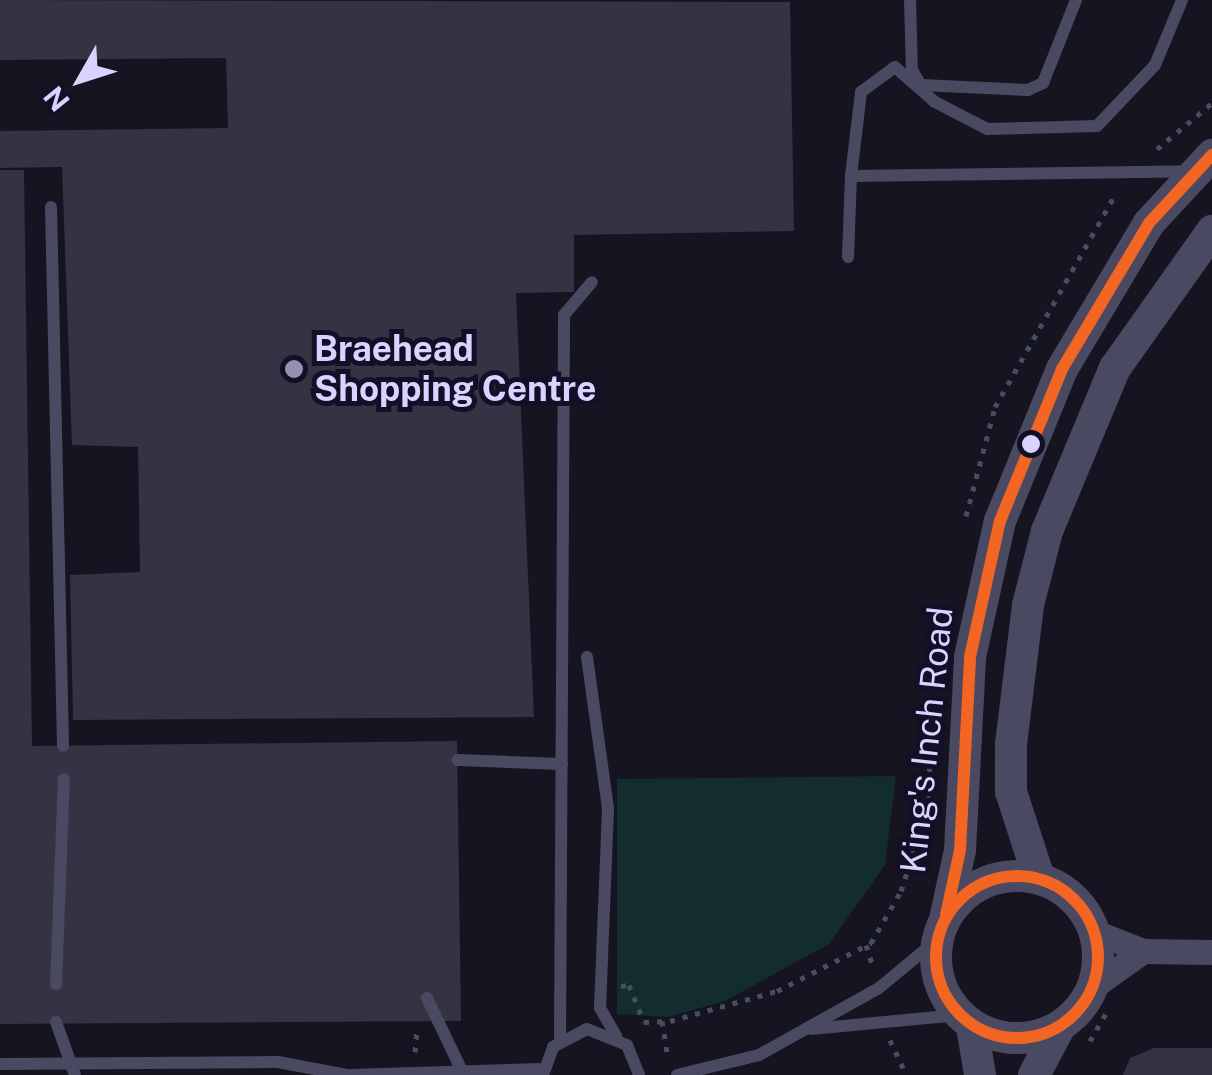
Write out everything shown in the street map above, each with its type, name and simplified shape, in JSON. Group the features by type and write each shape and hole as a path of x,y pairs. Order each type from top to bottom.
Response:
{"street":[{"name":"King's Inch Road","path":"941,928 960,850 970,657 1000,520 1062,369 1149,223 1203,163"},
{"path":"1038,878 1011,792 1011,744 1028,605 1047,531 1114,368 1212,231"},
{"path":"980,1075 965,1020 935,966 941,928 986,881 1038,878 1083,908 1095,932 1105,991"},
{"path":"1095,932 1143,951 1212,952"},
{"path":"1034,1075 1059,1028 1105,991 1143,951"},
{"path":"965,1020 1006,1038 1059,1028"}],"lane":[{"path":"910,0 912,70 921,84 1028,90 1043,83 1076,0"},
{"path":"848,257 851,176 861,92 895,66 934,102 987,129 1097,126 1156,64 1182,0"},
{"path":"851,176 1127,172 1203,163"},
{"path":"52,206 63,746"},
{"path":"0,1064 72,1069 278,1062 349,1075 543,1072 560,1041 564,314 592,282"},
{"path":"588,657 608,810 599,988 616,1036 639,1075"},
{"path":"458,760 562,764"},
{"path":"56,984 64,779"},
{"path":"673,1075 758,1055 806,1029 879,988 941,928"},
{"path":"427,998 462,1071"},
{"path":"806,1029 965,1020"},
{"path":"56,1022 72,1069"},
{"path":"560,1041 587,1030 616,1036"}],"path":[{"path":"964,530 996,407 1127,172 1212,103"},
{"path":"599,988 630,985 644,1022 662,1021 778,991 871,943 900,891 927,810 937,682"},
{"path":"1088,1044 1105,991"},
{"path":"662,1021 673,1075"}],"green space":[{"path":"896,776 885,865 829,944 725,1001 668,1017 617,1014 617,779"}],"building":[{"name":"Braehead Shopping Centre","path":"0,0 790,2 794,231 574,235 574,292 516,293 534,717 73,720 70,575 140,572 138,447 72,445 62,167 0,168 0,131 228,128 226,58 0,60"},
{"path":"0,170 24,170 32,746 457,741 461,1021 0,1024"},
{"path":"1154,1048 1212,1048 1212,1075 1123,1075 1130,1058"}],"transit line":[{"path":"946,915 960,850 970,657 1000,521 1062,369 1149,223 1212,155"},
{"path":"1017,876 1048,882 1075,899 1092,926 1098,957 1092,988 1075,1015 1048,1032 1017,1038 986,1032 959,1015 942,988 936,957 942,926 959,899 986,882 1017,876"}],"place":[{"name":"Braehead Shopping Centre","path":"294,369"}]}
